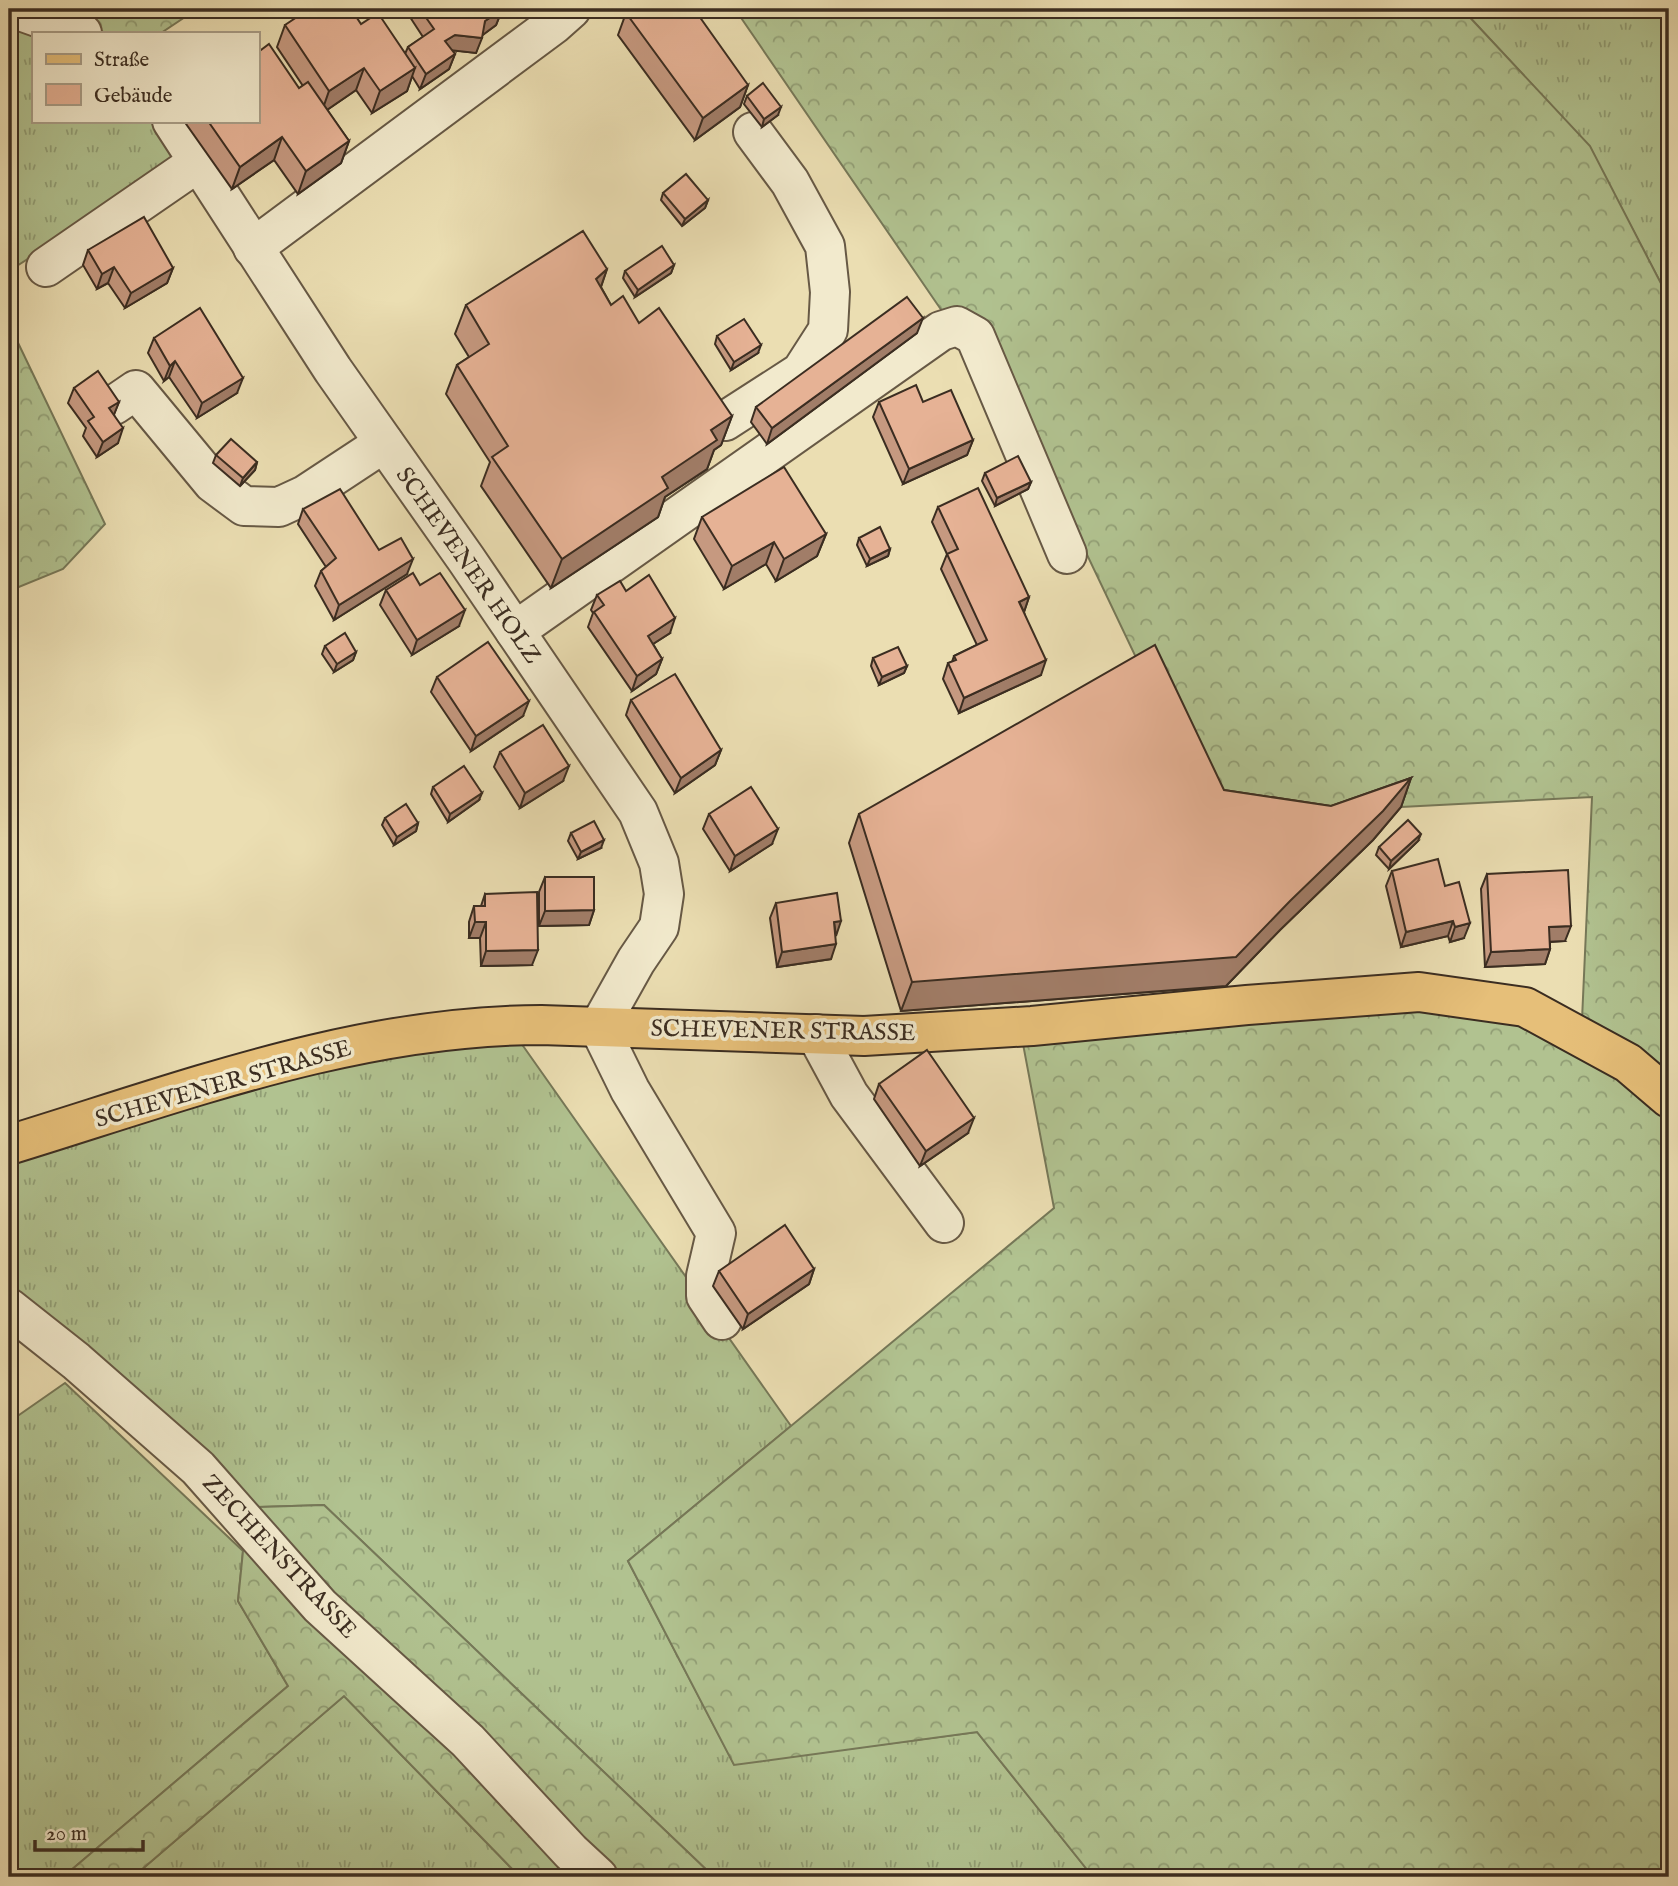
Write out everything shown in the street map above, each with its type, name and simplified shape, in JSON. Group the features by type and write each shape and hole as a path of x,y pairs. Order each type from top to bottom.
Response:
{"main road":[{"name":"SCHEVENER STRASSE","path":"9,1145 293,1058 427,1031 509,1025 864,1036 1032,1026 1247,1005 1419,992 1525,1007 1628,1063 1669,1098"}],"street":[{"path":"15,9 79,32"},
{"path":"253,248 571,9"},
{"name":"SCHEVENER HOLZ","path":"173,122 333,370 638,812 659,863 664,894 659,927 636,961 599,1027"},
{"path":"725,421 801,372 828,330 830,292 825,246 790,183 753,132"},
{"path":"46,267 197,163"},
{"path":"515,631 942,331 957,326 975,336 1067,554"},
{"path":"704,387 752,465"},
{"path":"114,405 136,390 214,483 244,506 279,507 305,495 384,443"},
{"path":"599,1027 630,1090 716,1233 706,1276 706,1296 722,1320"},
{"path":"816,1034 849,1095 944,1223"},
{"name":"ZECHENSTRASSE","path":"9,1308 76,1361 198,1468 320,1606 468,1741 571,1852 598,1877"}],"green space":[{"path":"71,9 197,9 162,32 103,32 74,17"},
{"path":"735,9 1462,9 1590,146 1669,299 1669,1082 1582,1020 1592,797 1401,807 1321,835 1213,819 978,326 944,314"},
{"path":"1462,9 1669,9 1669,299 1589,146"},
{"path":"9,18 32,32 32,122 165,122 187,157 9,271"},
{"path":"9,324 105,524 63,569 9,591"},
{"path":"1427,1006 1525,1020 1625,1076 1669,1113 1669,1877 1093,1877 977,1732 734,1765 628,1561 1054,1208 1023,1044"},
{"path":"521,1043 791,1426 628,1561 734,1764 977,1732 1093,1877 714,1877 324,1505 259,1507 85,1355 9,1298 9,1165 257,1085 420,1049"},
{"path":"65,1383 243,1551 238,1601 288,1686 63,1877 9,1877 9,1422"},
{"path":"324,1505 714,1877 520,1877 344,1696 133,1877 63,1877 288,1686 238,1601 243,1551 259,1507"},
{"path":"344,1696 520,1877 133,1877"}],"building":[{"path":"309,9 351,9 361,24 378,13 415,68 380,91 364,68 329,91 285,25"},
{"path":"420,9 502,10 485,21 482,38 455,35 445,41 455,54 426,74 408,47 434,29"},
{"path":"631,9 694,9 748,85 703,118 626,13"},
{"path":"269,44 299,88 308,82 349,141 306,171 282,137 240,167 209,122 259,122 259,52"},
{"path":"763,83 781,107 764,119 747,96"},
{"path":"686,174 708,200 685,219 663,193"},
{"path":"144,217 173,268 131,293 114,267 102,274 88,250"},
{"path":"583,231 607,269 596,279 611,305 623,296 639,323 659,308 732,416 711,430 717,440 662,477 668,488 562,559 492,457 508,446 457,365 489,344 466,305"},
{"path":"662,246 674,265 638,290 625,271"},
{"path":"907,297 923,318 772,428 756,407"},
{"path":"200,308 243,378 202,403 175,361 170,366 154,338"},
{"path":"744,319 761,345 734,362 717,336"},
{"path":"98,371 119,402 109,408 123,428 103,442 88,421 94,417 74,388"},
{"path":"916,385 923,402 951,390 973,440 909,469 879,402"},
{"path":"231,439 257,462 243,478 216,455"},
{"path":"1018,456 1031,482 997,498 985,473"},
{"path":"784,467 826,534 784,559 774,542 732,566 702,517"},
{"path":"978,488 1029,597 1019,602 1046,660 964,698 948,663 956,660 954,656 987,640 947,554 958,549 938,507"},
{"path":"340,489 379,550 401,538 413,559 339,605 321,571 336,558 303,509"},
{"path":"880,527 890,549 870,559 859,538"},
{"path":"413,573 420,585 440,573 465,610 417,640 386,590"},
{"path":"649,575 675,618 648,636 662,659 637,676 594,612 604,605 597,595 620,581 626,591"},
{"path":"345,633 356,652 337,664 325,646"},
{"path":"488,642 529,701 476,736 437,677"},
{"path":"1155,645 1224,790 1331,806 1411,778 1383,811 1236,957 912,982 859,814"},
{"path":"898,647 907,666 882,677 873,658"},
{"path":"675,674 721,750 681,778 631,700"},
{"path":"543,725 569,766 525,793 500,752"},
{"path":"464,766 482,793 450,814 433,787"},
{"path":"751,787 778,829 735,856 709,814"},
{"path":"406,804 418,823 397,837 385,818"},
{"path":"1408,820 1421,834 1391,861 1379,847"},
{"path":"594,821 604,840 581,852 571,833"},
{"path":"1438,859 1445,886 1459,882 1470,923 1455,927 1453,921 1406,932 1392,871"},
{"path":"1568,870 1571,926 1549,927 1550,949 1491,952 1487,874"},
{"path":"545,877 594,877 594,910 545,911"},
{"path":"537,892 538,950 486,951 486,922 475,922 474,906 485,906 485,894"},
{"path":"837,893 841,921 834,922 836,944 782,952 776,903"},
{"path":"927,1050 974,1118 926,1151 879,1084"},
{"path":"785,1225 814,1269 748,1314 719,1271"}]}
